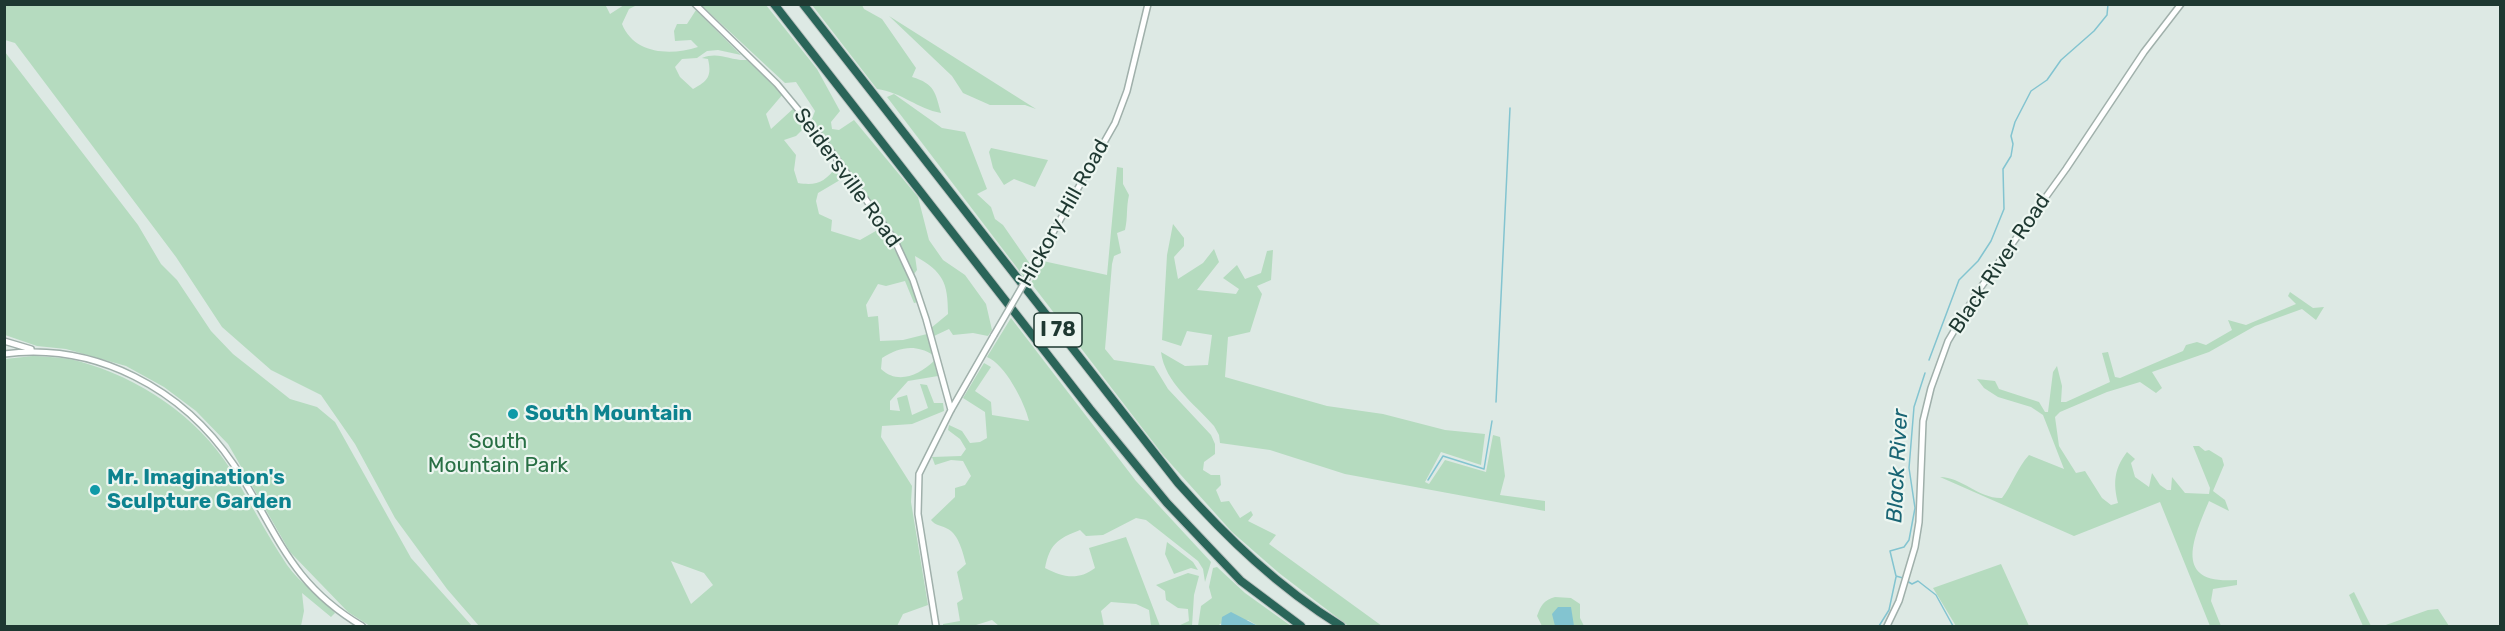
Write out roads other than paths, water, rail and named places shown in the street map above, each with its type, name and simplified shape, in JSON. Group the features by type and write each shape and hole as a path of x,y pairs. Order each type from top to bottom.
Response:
{"highway":[{"name":"I 78","path":"774,4 1090,409 1167,502 1241,581 1300,627"},
{"name":"I 78","path":"803,4 1178,483 1255,563 1341,627"}],"street":[{"name":"Seidersville Road","path":"695,4 777,84 821,137 894,239 913,280 927,319 951,410"},
{"name":"Hickory Hill Road","path":"951,410 1115,123 1127,91 1148,4"},
{"name":"Black River Road","path":"1887,627 1895,612 1906,579 1920,522 1921,451 1925,413 1936,370 1948,341 1976,294 2066,169 2144,52 2181,4"},
{"path":"4,340 39,351 72,355 120,369 167,394 184,408 234,465 297,571 326,600 362,627"},
{"path":"4,354 39,351"},
{"path":"936,627 917,492 922,465 951,410"}],"water":[{"path":"1558,607 1571,607 1574,626 1555,626 1552,614"},
{"path":"1231,612 1258,626 1221,626 1222,617"}],"waterway":[{"name":"Black River","path":"1929,360 1959,280 1978,261 1991,241 2004,209 2003,169 2011,156 2013,144 2011,136 2015,122 2031,91 2047,80 2061,60 2094,31 2107,15 2108,4"},
{"path":"1496,402 1510,108"},
{"name":"Black River","path":"1903,578 1896,576 1890,551 1904,547 1909,540 1915,508 1909,468 1914,407 1925,373"},
{"path":"1428,480 1443,456 1484,469 1492,421"},
{"path":"1879,626 1889,610 1896,577"},
{"name":"Black River","path":"1907,581 1912,584 1918,581 1936,595 1953,626"}],"place":[{"name":"South Mountain","path":"513,414"},
{"name":"Mr. Imagination's Sculpture Garden","path":"95,490"}],"park label":[{"name":"South Mountain Park","path":"498,454"}]}
